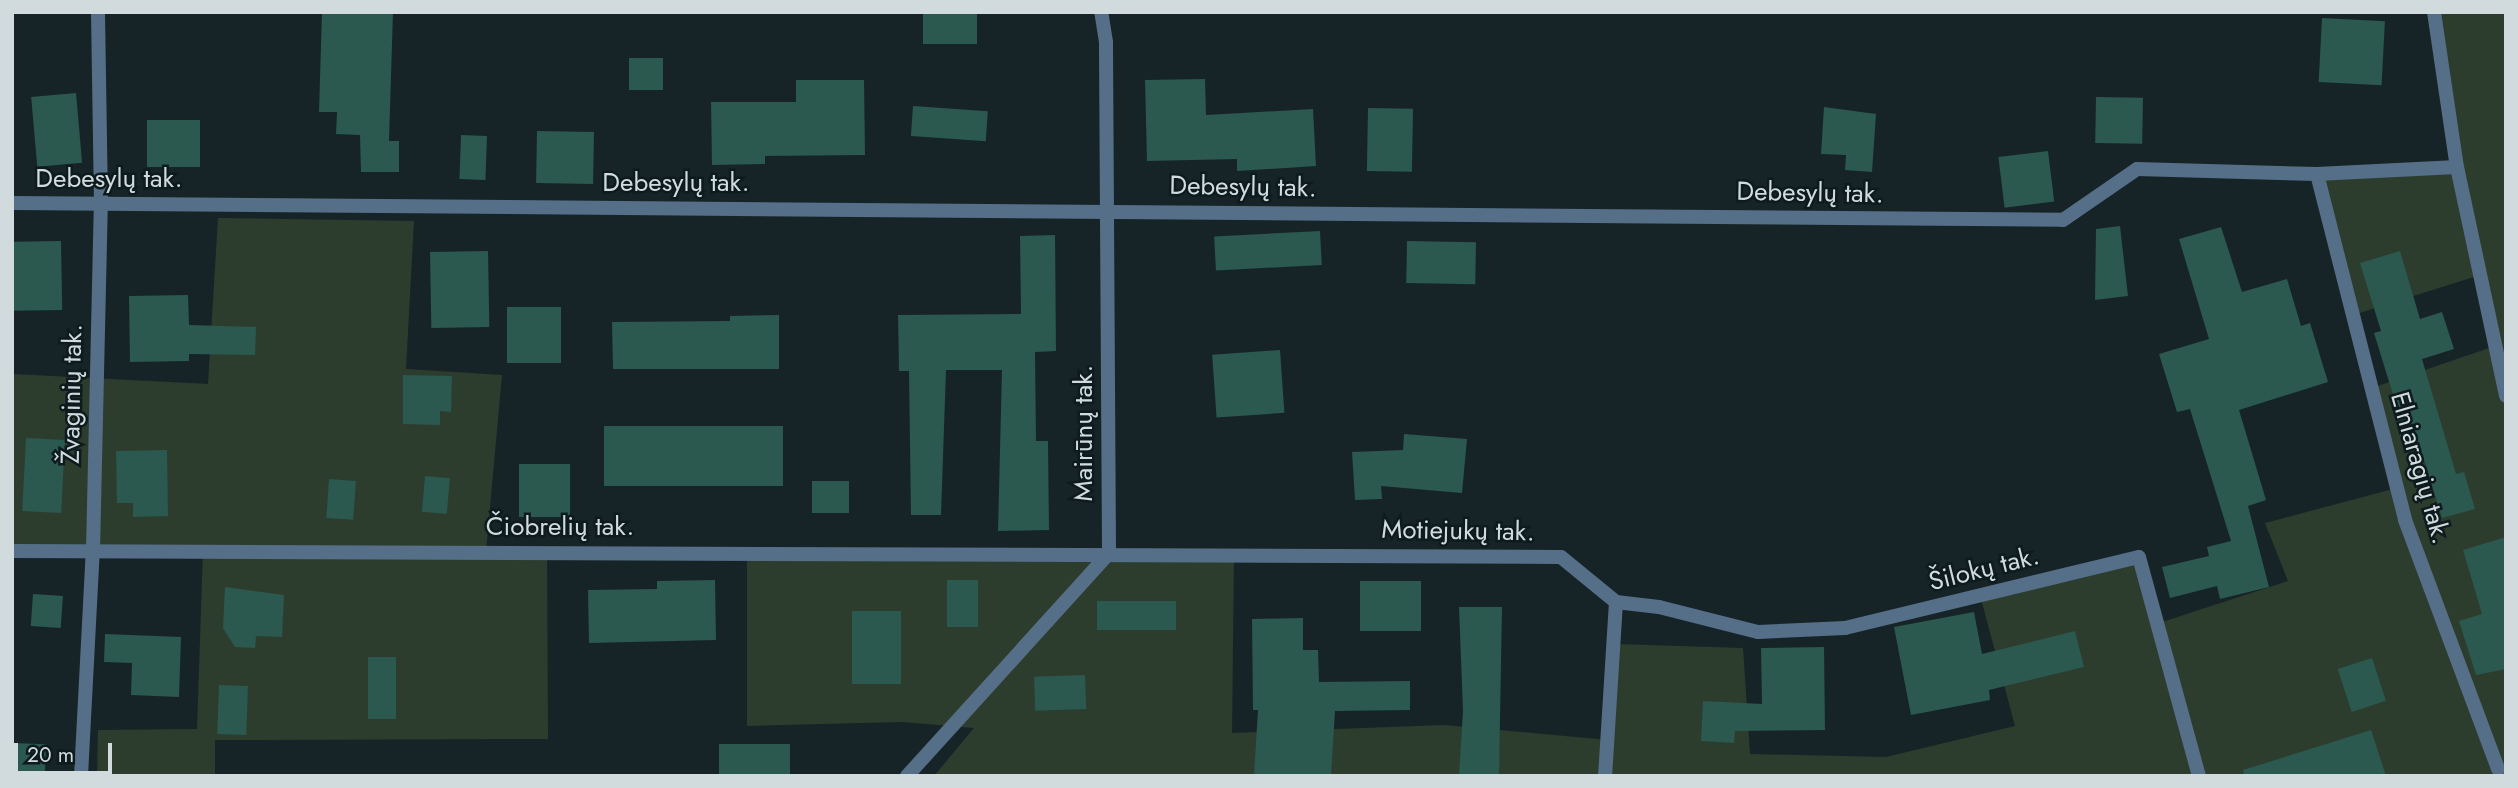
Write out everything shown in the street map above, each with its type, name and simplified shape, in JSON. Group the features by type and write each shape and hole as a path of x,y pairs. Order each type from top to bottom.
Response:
{"street":[{"name":"Žvaginių tak.","path":"80,776 93,550 101,204 98,12"},
{"name":"Mairūnų tak.","path":"1101,12 1106,42 1108,552"},
{"path":"2434,12 2457,167 2506,396"},
{"name":"Debesylų tak.","path":"12,203 2063,220 2137,169 2317,174 2457,167"},
{"name":"Elniaragių tak.","path":"2317,174 2405,520 2501,771"},
{"name":"Čiobrelių tak.","path":"12,551 1108,552"},
{"path":"906,776 1108,552"},
{"name":"Motiejukų tak.","path":"1108,552 1561,557 1616,602"},
{"name":"Šilokų tak.","path":"1616,602 1659,607 1758,632 1845,628 2139,557 2199,776"},
{"path":"1605,776 1616,602"}],"green space":[{"path":"2434,12 2506,12 2506,776 934,776 974,728 902,722 747,726 747,552 1234,554 1232,733 1444,725 1608,740 1615,644 1743,648 1750,754 1886,757 2015,726 1980,595 2139,557 2156,624 2288,581 2265,523 2397,488 2372,388 2495,346 2480,275 2353,315 2317,174 2457,167"},
{"path":"218,218 414,221 406,369 502,375 486,551 547,551 548,739 215,740 215,776 97,776 98,730 197,729 203,551 12,551 12,374 208,384"}],"building":[{"path":"322,12 393,12 389,141 399,141 399,172 361,172 360,135 336,134 337,112 319,112"},
{"path":"923,12 977,12 977,44 923,44"},
{"path":"2322,18 2385,21 2382,85 2319,82"},
{"path":"629,58 663,58 663,90 629,90"},
{"path":"1205,79 1206,115 1313,109 1316,166 1237,171 1237,159 1147,161 1145,80"},
{"path":"796,80 864,80 865,155 765,156 765,164 712,165 711,102 796,102"},
{"path":"76,93 82,163 37,167 31,97"},
{"path":"2096,97 2143,98 2142,144 2095,143"},
{"path":"913,106 988,111 986,141 911,136"},
{"path":"1824,107 1876,114 1872,172 1845,170 1846,155 1821,154"},
{"path":"1368,108 1413,109 1412,172 1367,171"},
{"path":"147,120 200,120 200,167 147,167"},
{"path":"537,131 594,132 593,184 536,183"},
{"path":"461,135 487,136 485,180 459,179"},
{"path":"2048,151 2054,202 2005,208 1998,157"},
{"path":"2120,226 2128,296 2095,300 2096,229"},
{"path":"2221,227 2242,292 2287,279 2301,326 2310,323 2328,382 2239,410 2266,500 2248,506 2269,587 2220,599 2217,586 2170,598 2162,567 2209,556 2207,547 2231,541 2190,409 2177,412 2159,354 2209,339 2179,239"},
{"path":"1320,231 1322,265 1216,271 1214,237"},
{"path":"1055,235 1056,351 1035,352 1036,441 1048,441 1049,530 998,531 1002,370 946,370 941,515 911,515 909,371 899,371 898,315 1021,314 1020,236"},
{"path":"61,241 62,310 13,311 12,242"},
{"path":"1407,241 1476,242 1475,284 1406,283"},
{"path":"488,251 489,327 431,328 430,252"},
{"path":"2400,251 2420,319 2442,312 2454,349 2422,359 2456,474 2464,472 2475,509 2442,518 2419,443 2404,447 2394,416 2399,414 2374,333 2381,331 2360,263"},
{"path":"188,295 189,325 256,327 255,355 189,354 189,361 130,362 129,296"},
{"path":"507,307 561,307 561,363 507,363"},
{"path":"779,315 779,369 613,369 612,322 730,321 730,316"},
{"path":"1280,350 1284,413 1217,418 1212,355"},
{"path":"403,375 452,376 451,412 440,411 440,425 403,424"},
{"path":"604,426 783,426 783,486 604,486"},
{"path":"1404,434 1467,439 1462,493 1381,486 1382,499 1355,500 1352,452 1403,450"},
{"path":"26,438 65,440 61,513 22,511"},
{"path":"167,450 168,516 133,517 133,503 117,503 116,451"},
{"path":"519,464 570,464 570,517 519,517"},
{"path":"425,476 450,478 447,514 422,512"},
{"path":"329,479 356,481 353,520 326,518"},
{"path":"812,481 849,481 849,513 812,513"},
{"path":"2506,537 2506,669 2476,675 2459,621 2482,614 2463,550"},
{"path":"715,580 716,640 589,643 588,590 657,589 657,581"},
{"path":"947,580 978,580 978,627 947,627"},
{"path":"1360,581 1421,581 1421,631 1360,631"},
{"path":"225,587 284,595 282,637 256,636 255,648 235,647 223,628"},
{"path":"33,594 63,596 61,628 31,626"},
{"path":"1097,601 1176,601 1176,630 1097,630"},
{"path":"1459,607 1502,607 1499,776 1459,776 1463,711"},
{"path":"852,611 901,611 901,684 852,684"},
{"path":"1974,612 1982,654 2075,631 2084,667 1989,690 1990,700 1911,715 1894,627"},
{"path":"1303,618 1303,650 1318,650 1319,682 1410,681 1410,710 1335,711 1331,776 1254,776 1258,710 1253,710 1252,619"},
{"path":"105,634 181,637 179,697 131,695 132,663 104,662"},
{"path":"1824,647 1825,730 1735,731 1734,743 1701,741 1703,701 1762,704 1761,648"},
{"path":"368,657 396,657 396,719 368,719"},
{"path":"2372,658 2386,701 2352,712 2338,669"},
{"path":"1085,675 1086,709 1035,711 1034,677"},
{"path":"219,685 248,686 246,735 217,734"},
{"path":"2371,730 2386,776 2244,776 2243,770"},
{"path":"12,743 46,744 45,775 12,774"},
{"path":"719,744 790,744 790,776 719,776"}]}
